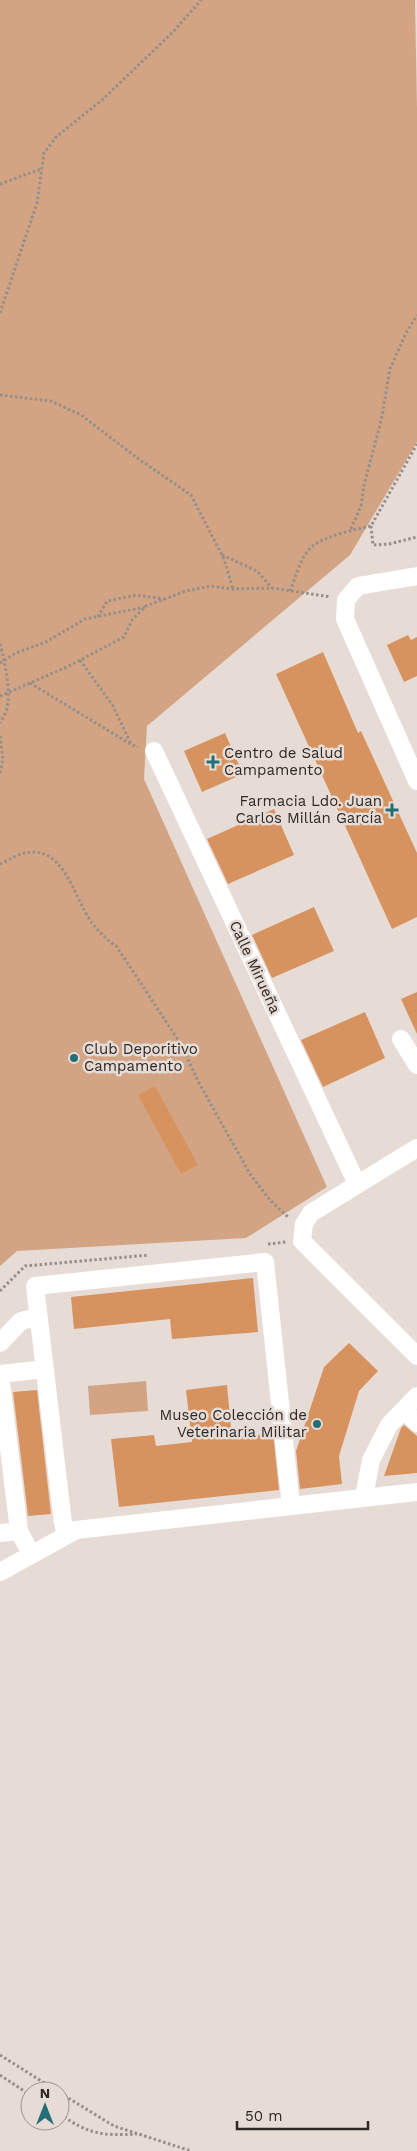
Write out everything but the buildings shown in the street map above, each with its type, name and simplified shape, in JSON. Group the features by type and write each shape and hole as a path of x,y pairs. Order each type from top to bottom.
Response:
{"street":[{"path":"417,576 358,586 346,600 345,619 417,781"},
{"name":"Calle Mirueña","path":"154,751 357,1184"},
{"path":"401,1039 417,1065"},
{"path":"417,1148 311,1213 304,1224 302,1235 417,1356"},
{"path":"66,1535 35,1286 265,1262 291,1506"},
{"path":"0,1343 22,1321 38,1317"},
{"path":"31,1554 19,1531 0,1374 45,1369"},
{"path":"364,1497 371,1460 389,1425 417,1396"},
{"path":"404,1410 417,1423"},
{"path":"0,1572 76,1530 417,1492"},
{"path":"0,1533 19,1531"}],"path":[{"path":"0,313 37,203 44,154 56,137 102,100 174,31 201,0"},
{"path":"0,184 41,169"},
{"path":"351,529 361,506 364,486 381,421 390,370 406,333 417,315"},
{"path":"0,396 51,402 81,414 140,460 191,495 222,554 233,589"},
{"path":"417,444 371,526 373,545 389,544 417,537"},
{"path":"290,591 306,555 314,545 351,529 371,526"},
{"path":"222,554 257,571 272,588"},
{"path":"0,663 4,659 46,642 85,620 146,606 186,591 210,586 233,589 272,588 346,600"},
{"path":"98,617 107,602 137,595 164,599"},
{"path":"0,696 7,695 124,637 132,620 146,606"},
{"path":"0,644 4,659 7,695 7,708 0,723"},
{"path":"30,683 132,745 113,706 80,660"},
{"path":"0,736 4,759 0,773"},
{"path":"0,864 22,854 43,853 55,860 66,874 91,922 103,936 117,947 180,1043 199,1083 250,1174 270,1200 302,1235"},
{"path":"0,859 6,861"},
{"path":"0,2055 41,2081"},
{"path":"0,2075 20,2088"},
{"path":"70,2099 114,2126 191,2151"},
{"path":"70,2121 82,2129 103,2134 139,2134"}],"shaded area":[{"path":"0,0 415,0 417,108 417,442 350,555 147,726 144,779 327,1187 246,1238 17,1251 0,1266"},
{"path":"146,1381 148,1411 90,1415 88,1386"}],"place":[{"name":"Centro de Salud Campamento","path":"213,762"},
{"name":"Farmacia Ldo. Juan Carlos Millán García","path":"392,810"},
{"name":"Club Deporitivo Campamento","path":"74,1058"},
{"name":"Museo Colección de Veterinaria Militar","path":"317,1424"}]}
